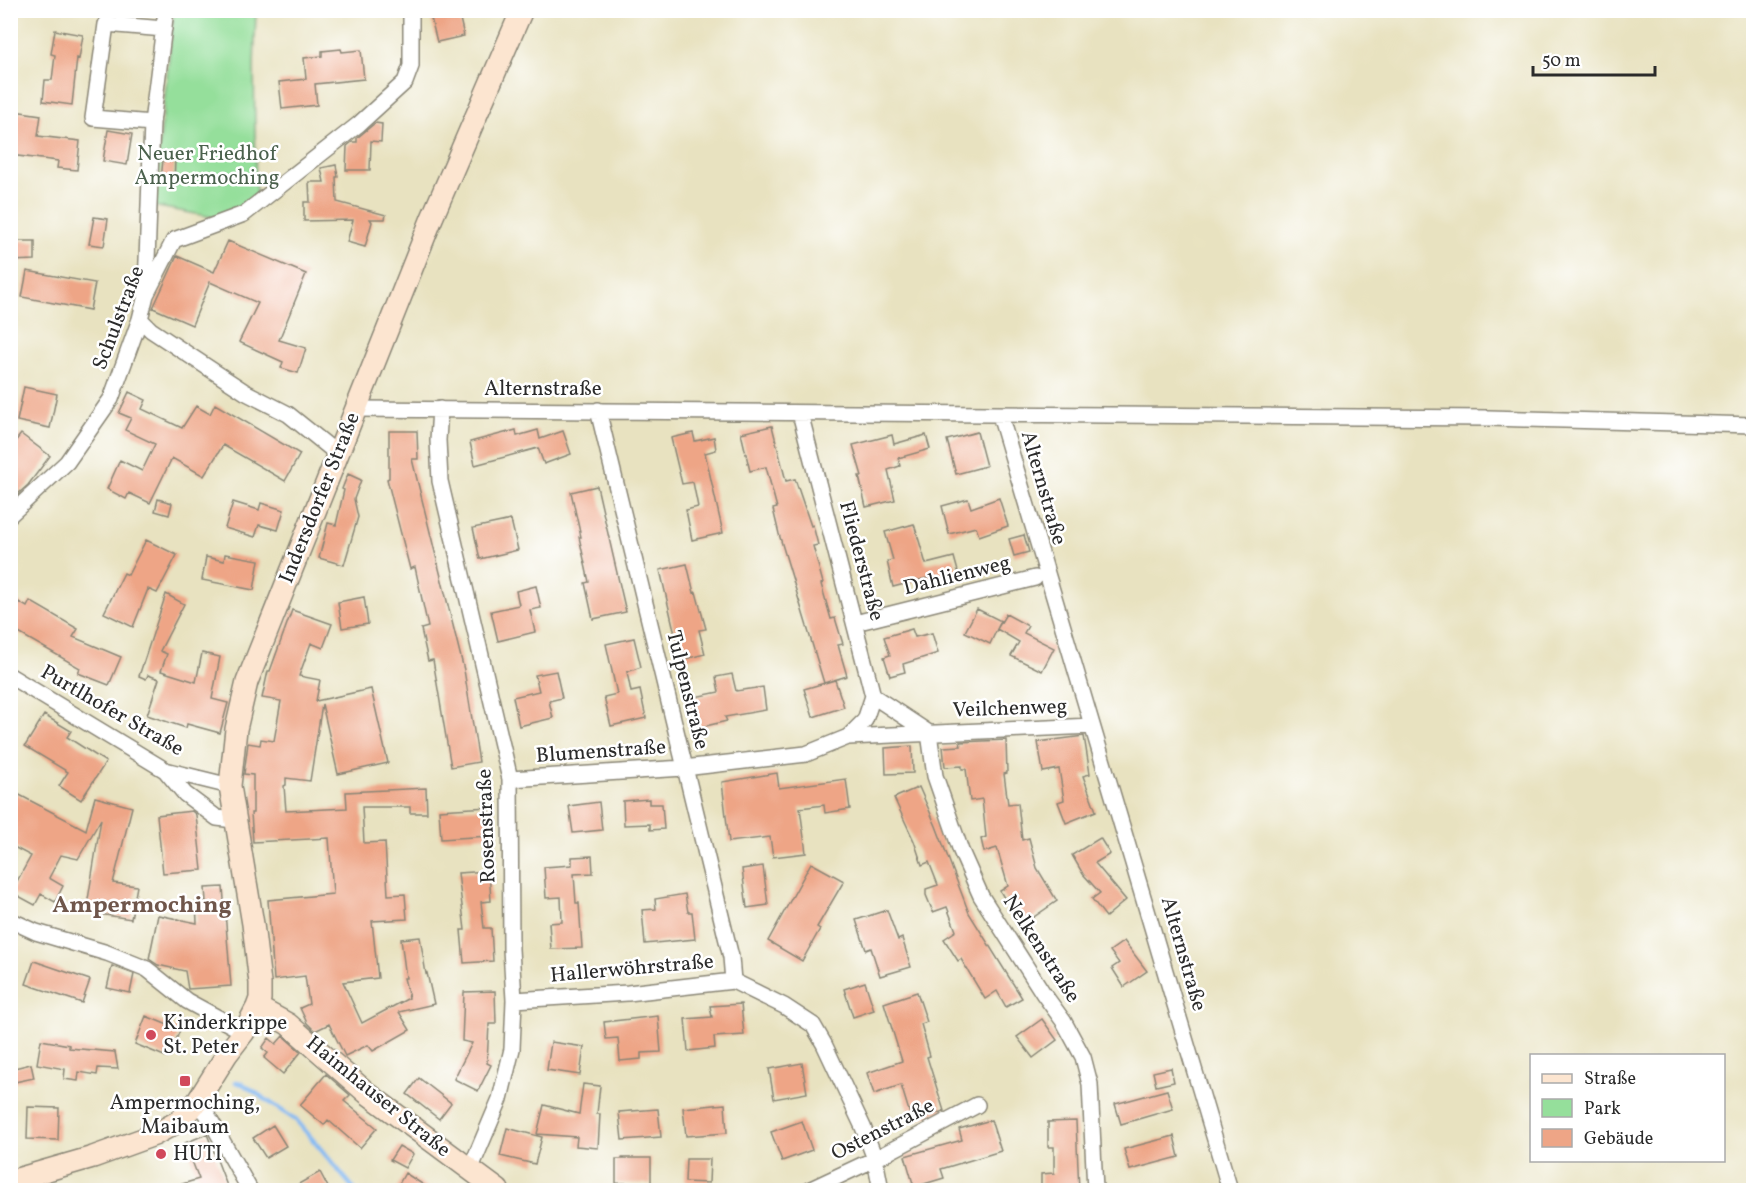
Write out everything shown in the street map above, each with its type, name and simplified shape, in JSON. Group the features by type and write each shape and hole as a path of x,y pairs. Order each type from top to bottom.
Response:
{"street":[{"path":"146,295 152,123 166,10"},
{"name":"Schulstraße","path":"10,515 67,462 111,399 140,320 146,295 174,240 244,214 359,124 405,82 411,66 411,10"},
{"name":"Indersdorfer Straße","path":"257,1007 260,999 260,983 253,924 230,786 236,729 247,682 432,218 522,10"},
{"path":"152,123 93,118 106,24 164,29"},
{"path":"140,320 245,392 288,414 328,447 339,453"},
{"name":"Alternstraße","path":"356,409 1000,415 1230,1191"},
{"name":"Rosenstraße","path":"440,409 438,441 440,481 510,779 511,949 514,1000 512,1049 500,1099 470,1170"},
{"name":"Tulpenstraße","path":"598,410 731,957 733,981"},
{"name":"Fliederstraße","path":"800,413 873,696"},
{"path":"1000,415 1489,418 1754,425"},
{"name":"Dahlienweg","path":"855,622 1035,578"},
{"name":"Purtlhofer Straße","path":"10,676 165,770 230,786"},
{"name":"Blumenstraße","path":"510,779 684,768 806,754 848,737 865,720 873,696"},
{"name":"Veilchenweg","path":"873,696 929,733"},
{"name":"Veilchenweg","path":"848,737 1092,726"},
{"name":"Nelkenstraße","path":"929,733 935,776 961,851 981,896 1042,993 1064,1022 1083,1057 1090,1084 1095,1191"},
{"path":"165,770 185,794 217,818 234,820"},
{"path":"10,920 36,932 107,953 147,969 187,1001 244,1032"},
{"name":"Hallerwöhrstraße","path":"514,1000 628,993 733,981 784,1006 813,1025 863,1127 875,1159 881,1191"},
{"path":"10,1181 93,1157 154,1135 179,1121 197,1102 227,1054 244,1032 257,1007"},
{"name":"Haimhauser Straße","path":"257,1007 288,1024 367,1094 498,1191"},
{"path":"197,1102 207,1114 250,1191"},
{"name":"Ostenstraße","path":"809,1191 977,1105"}],"green space":[{"name":"Neuer Friedhof Ampermoching","path":"174,11 256,11 254,66 256,198 217,218 153,206"}],"building":[{"path":"439,10 458,10 464,36 437,42 430,14 439,12"},
{"path":"55,30 83,35 79,59 77,58 72,105 43,101 45,80 52,80 55,55 51,54"},
{"path":"341,49 342,52 361,50 364,79 315,84 317,105 282,109 279,82 306,79 304,58 322,56 322,51"},
{"path":"14,111 41,115 38,136 80,141 77,170 57,168 58,161 10,155"},
{"path":"375,123 382,124 381,142 371,141 370,170 346,170 347,146 352,142 357,142 357,138"},
{"path":"108,130 132,134 127,165 103,161"},
{"path":"163,159 175,160 174,182 161,181"},
{"path":"336,165 337,202 386,215 385,219 370,219 372,222 365,247 347,242 353,220 304,221 304,202 310,202 309,182 324,182 321,168"},
{"path":"94,217 108,219 104,246 89,244"},
{"path":"10,241 35,241 35,260 10,261"},
{"path":"228,241 306,274 279,340 306,348 298,373 281,368 283,362 239,342 258,303 210,282 192,325 153,308 177,256 214,272"},
{"path":"27,271 95,283 90,310 22,297"},
{"path":"24,387 57,394 50,428 17,421"},
{"path":"129,392 146,400 142,409 182,428 196,406 210,414 215,404 300,454 285,481 223,445 204,476 172,458 150,503 129,493 126,499 107,489 120,460 142,471 155,444 125,430 131,418 119,413"},
{"path":"772,426 786,481 795,479 811,526 813,525 818,545 813,546 823,583 821,584 831,619 835,618 843,644 838,645 847,676 824,683 779,534 773,509 777,508 766,467 750,471 741,433"},
{"path":"516,430 517,436 538,430 540,439 563,431 571,454 544,464 538,448 475,465 470,442"},
{"path":"389,431 417,431 418,459 412,459 464,670 479,762 451,767 433,660 428,661 421,629 428,627 415,567 410,569 387,479 389,478"},
{"path":"977,432 986,466 956,474 947,440"},
{"path":"693,433 695,441 714,437 716,450 705,453 723,533 692,540 686,510 698,507 693,482 682,484 671,438"},
{"path":"21,434 50,456 28,485 10,501 10,448"},
{"path":"892,435 894,444 926,435 930,449 898,458 900,466 888,470 895,500 866,507 859,476 862,476 853,445"},
{"path":"348,474 361,480 354,499 358,517 344,565 319,558 328,523 336,525 344,490 342,489"},
{"path":"597,486 626,612 593,619 585,583 589,582 571,492"},
{"path":"999,498 1008,526 979,536 976,527 949,534 942,506 968,499 971,508"},
{"path":"158,499 172,503 169,515 155,511"},
{"path":"233,502 259,510 261,503 284,510 278,530 259,525 255,537 225,528"},
{"path":"511,520 518,550 480,559 473,528"},
{"path":"914,524 926,564 954,557 959,575 932,582 931,577 893,587 887,561 893,560 885,532"},
{"path":"1024,535 1029,552 1014,556 1009,539"},
{"path":"146,540 177,555 157,593 148,589 133,627 104,613 124,573 128,575"},
{"path":"225,554 259,560 254,590 202,580 206,557 224,561"},
{"path":"687,564 706,629 699,630 705,654 681,660 660,570"},
{"path":"536,586 541,608 530,610 535,632 498,641 491,611 519,605 516,591"},
{"path":"166,594 184,604 160,651 167,654 161,671 196,682 202,653 220,657 212,699 228,703 220,733 187,724 186,728 147,715 159,679 148,675 146,679 139,676"},
{"path":"10,597 27,607 30,601 78,629 73,637 121,657 109,685 78,673 80,668 10,628"},
{"path":"364,597 368,624 342,628 338,602"},
{"path":"977,609 1001,621 990,644 965,632"},
{"path":"292,610 332,624 323,648 311,643 299,676 320,680 316,701 371,689 388,763 338,774 322,704 310,781 286,778 284,786 286,811 347,808 346,792 426,788 427,813 410,813 410,807 362,807 364,843 385,842 388,895 405,894 407,919 372,921 378,978 343,982 362,1023 409,998 404,978 406,978 401,939 420,937 434,1004 399,1012 410,1030 373,1051 368,1045 345,1056 329,1024 315,1031 307,1023 300,1008 309,1004 305,976 274,980 268,900 333,894 329,838 253,842 251,813 253,813 253,775 244,774 248,743 260,745 261,739 274,741 281,701 262,698 268,671 270,671"},
{"path":"1006,614 1028,626 1024,633 1054,648 1042,671 1011,656 1019,642 997,629"},
{"path":"912,629 915,637 932,633 938,653 903,664 905,672 890,676 884,657 890,655 884,637"},
{"path":"634,638 641,667 627,672 631,692 640,690 646,718 611,726 604,697 617,694 606,644"},
{"path":"556,671 562,698 549,701 553,718 519,726 513,697 539,691 535,675"},
{"path":"732,674 736,691 763,687 766,710 725,717 727,721 697,728 690,698 719,692 716,677"},
{"path":"835,680 844,707 813,717 804,689"},
{"path":"44,715 71,731 67,737 106,762 81,800 59,786 68,772 25,746"},
{"path":"1084,736 1090,774 1083,776 1096,811 1066,823 1058,802 1064,800 1059,769 1043,772 1038,742"},
{"path":"1006,740 1007,773 1004,774 1008,804 1018,803 1022,840 1029,838 1037,868 1057,901 1025,923 1012,900 1007,903 1000,891 1008,886 997,848 984,852 981,839 986,837 982,799 970,801 966,769 962,769 962,766 945,767 943,747 961,746 960,742"},
{"path":"912,746 913,773 886,774 885,748"},
{"path":"777,773 779,788 846,779 850,809 825,813 824,805 800,808 806,853 773,857 770,837 729,842 722,782"},
{"path":"919,787 969,913 1022,998 1006,1007 997,991 985,999 961,959 958,961 944,939 956,931 947,907 933,912 926,895 926,889 938,885 929,862 922,865 914,841 894,798"},
{"path":"10,790 86,830 95,797 132,807 113,883 137,886 131,919 86,912 101,819 78,859 61,855 49,878 63,886 55,902 41,894 35,905 11,892 31,856 10,845"},
{"path":"649,799 649,804 662,804 664,829 650,830 650,824 624,825 623,801"},
{"path":"599,802 602,830 573,833 569,806"},
{"path":"489,807 490,836 441,839 439,810"},
{"path":"192,811 196,815 202,870 163,873 157,815"},
{"path":"1100,838 1110,854 1095,863 1126,900 1106,917 1092,899 1100,893 1083,874 1072,855"},
{"path":"592,856 593,873 574,874 576,903 579,903 582,948 551,949 549,923 562,922 561,897 546,898 544,867 572,865 572,857"},
{"path":"811,863 844,881 817,927 820,929 802,961 768,941"},
{"path":"763,866 768,905 747,908 742,869"},
{"path":"489,871 491,901 481,902 484,928 491,928 493,961 464,963 461,930 465,930 458,873"},
{"path":"223,887 231,986 188,989 185,971 158,965 149,959 158,915 197,923 196,902 206,901 205,888"},
{"path":"685,894 688,912 692,912 695,939 645,944 642,910 656,909 655,899"},
{"path":"887,910 898,940 902,938 911,967 880,976 871,948 866,950 856,920"},
{"path":"1124,941 1147,971 1124,987 1112,968 1119,963 1110,951"},
{"path":"34,961 90,980 82,1003 26,984"},
{"path":"112,966 134,974 130,993 107,988"},
{"path":"865,982 874,1010 853,1017 844,989"},
{"path":"495,991 496,1024 489,1024 487,1063 491,1065 478,1091 454,1079 472,1043 462,1041 464,992"},
{"path":"917,992 927,1022 921,1024 930,1056 927,1057 944,1111 912,1121 901,1085 874,1094 867,1073 902,1061 884,1003"},
{"path":"741,1004 744,1035 714,1037 715,1048 688,1051 685,1019 712,1017 710,1006"},
{"path":"146,1016 180,1030 169,1058 135,1044"},
{"path":"658,1016 661,1052 641,1053 641,1059 620,1061 618,1038 606,1039 604,1022"},
{"path":"1042,1019 1057,1040 1033,1058 1017,1037"},
{"path":"283,1036 301,1052 283,1074 264,1058 268,1053 262,1048 269,1038 276,1044"},
{"path":"41,1040 69,1045 69,1048 115,1052 118,1069 98,1068 97,1075 79,1072 78,1081 64,1079 65,1069 37,1064"},
{"path":"551,1042 584,1047 580,1075 547,1070"},
{"path":"802,1063 807,1093 774,1099 769,1069"},
{"path":"31,1064 34,1078 10,1083 10,1069"},
{"path":"1171,1068 1174,1082 1156,1086 1153,1072"},
{"path":"326,1074 350,1095 344,1101 377,1128 360,1148 328,1120 324,1125 300,1105"},
{"path":"419,1078 451,1103 439,1119 407,1094"},
{"path":"583,1084 600,1086 597,1114 600,1114 598,1148 576,1146 577,1137 537,1134 544,1105 579,1114"},
{"path":"1167,1090 1173,1109 1121,1124 1115,1104"},
{"path":"725,1104 727,1133 686,1136 683,1108"},
{"path":"28,1107 59,1108 58,1140 27,1139"},
{"path":"658,1109 661,1137 622,1140 619,1112"},
{"path":"991,1120 1001,1151 941,1169 944,1178 914,1187 905,1156 962,1140 959,1129"},
{"path":"802,1121 812,1150 782,1161 771,1132"},
{"path":"1076,1121 1079,1191 1041,1191 1041,1174 1054,1173 1054,1147 1048,1147 1048,1122"},
{"path":"273,1125 286,1146 266,1158 253,1138"},
{"path":"507,1128 542,1137 535,1164 500,1156"},
{"path":"207,1134 229,1191 173,1191 172,1187 199,1179 185,1143"},
{"path":"1174,1136 1179,1157 1130,1170 1124,1149"},
{"path":"399,1146 413,1154 405,1168 390,1160"},
{"path":"651,1158 651,1184 616,1183 616,1159"},
{"path":"686,1159 710,1159 709,1183 685,1182"},
{"path":"320,1172 330,1191 286,1191"},
{"path":"405,1173 433,1191 395,1191"}],"waterway":[{"path":"236,1082 243,1084 297,1121 355,1190"}],"place":[{"name":"Kinderkrippe St. Peter","path":"151,1035"},
{"name":"Ampermoching, Maibaum","path":"185,1081"},
{"name":"HUTI","path":"161,1154"}],"district":[{"name":"Ampermoching","path":"142,906"}]}
